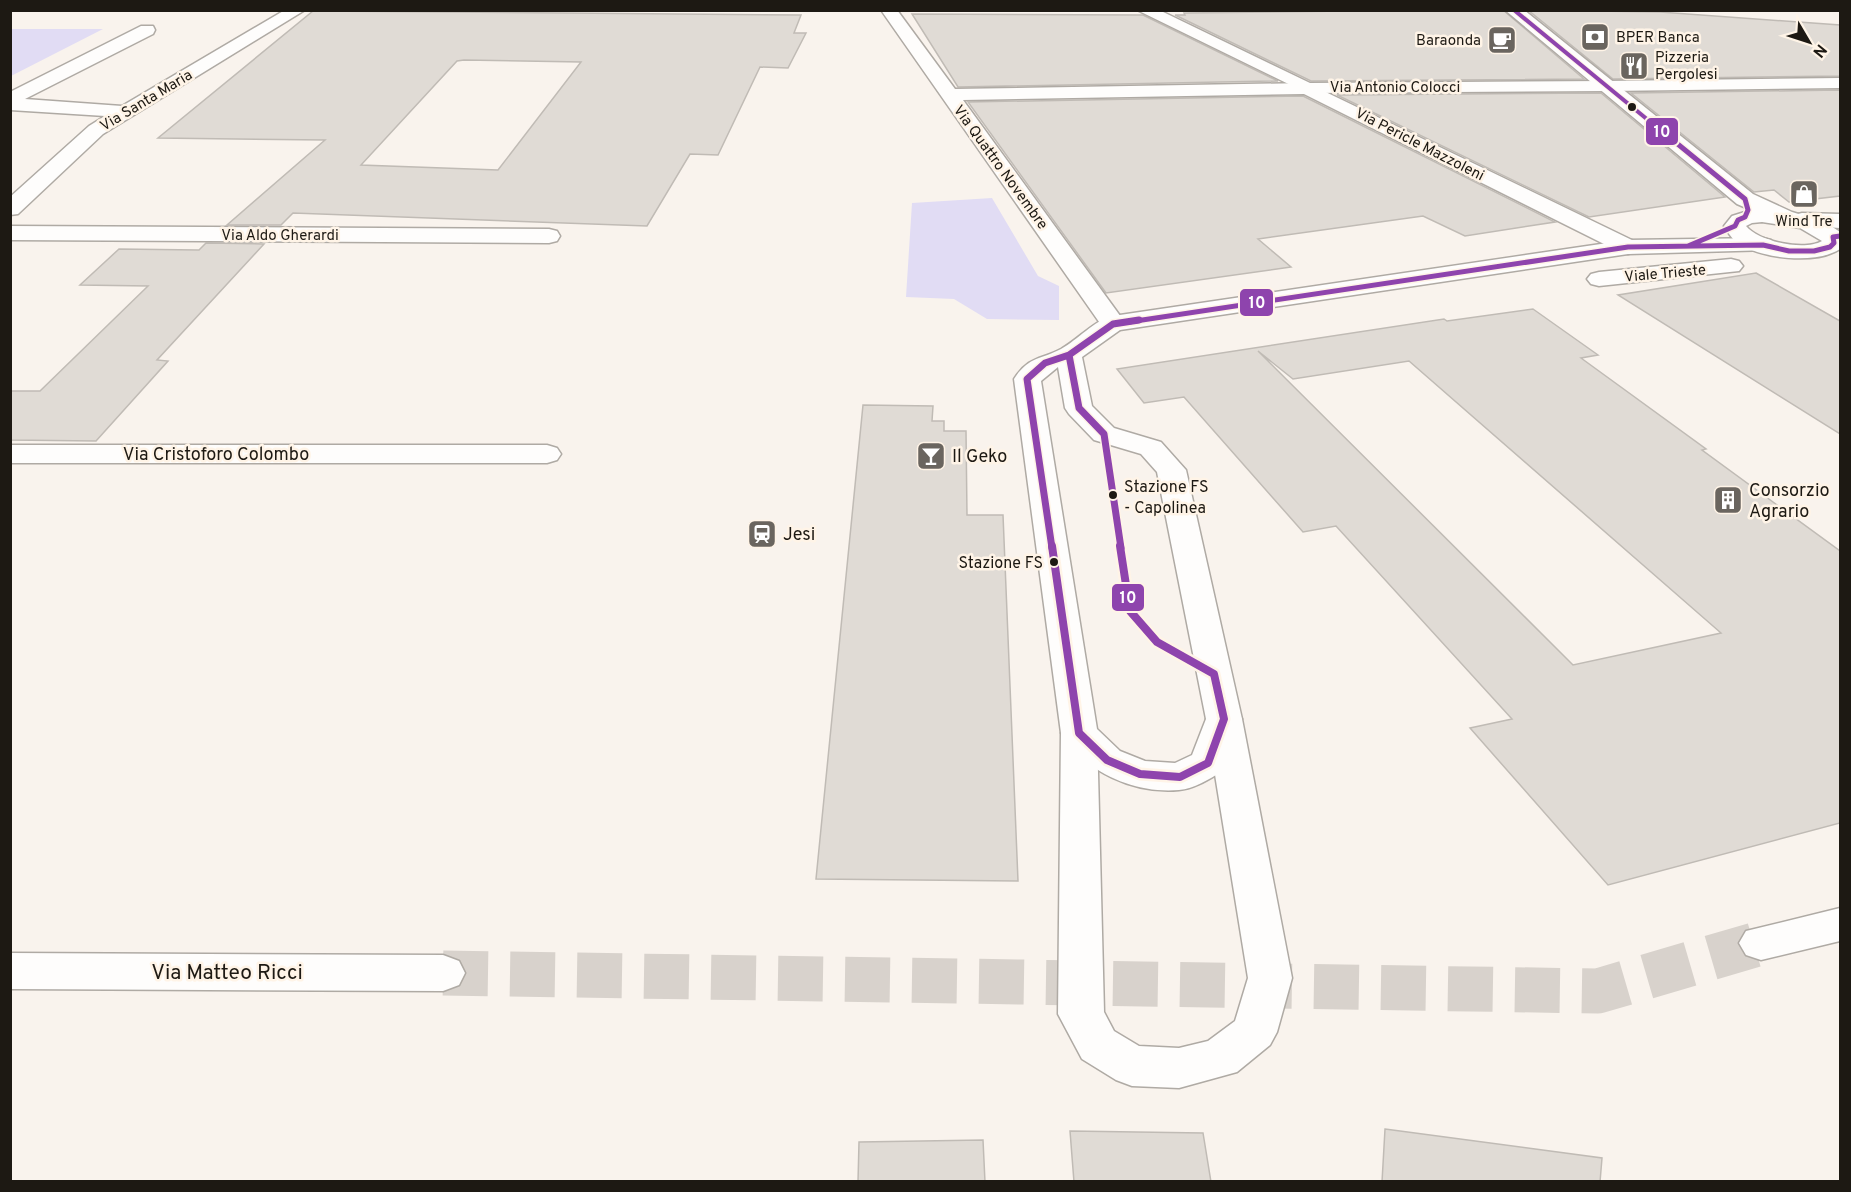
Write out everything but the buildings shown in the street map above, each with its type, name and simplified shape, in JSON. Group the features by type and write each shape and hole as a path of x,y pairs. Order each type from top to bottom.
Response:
{"street":[{"name":"Via Santa Maria","path":"14,204 77,146 124,112 297,10"},
{"name":"Via Quattro Novembre","path":"889,10 1113,324"},
{"name":"Via Pericle Mazzoleni","path":"1145,10 1307,87 1629,247"},
{"path":"1514,10 1607,86 1742,214"},
{"path":"10,102 147,30"},
{"name":"Via Antonio Colocci","path":"949,95 1307,87 1840,83"},
{"path":"10,102 124,112"},
{"name":"Viale Trieste","path":"1688,246 1742,214 1793,218 1822,228 1836,238 1835,268 1789,251 1763,245 1743,236 1742,214"},
{"name":"Via Aldo Gherardi","path":"10,233 549,236"},
{"name":"Viale Trieste","path":"1079,734 1027,379 1045,363 1070,356 1113,324 1629,247 1763,245"},
{"name":"Viale Trieste","path":"1599,279 1731,266"},
{"path":"1070,356 1079,408 1104,434 1151,448 1171,470 1224,719 1270,978 1254,1032 1221,1058 1179,1068 1132,1066 1098,1045 1081,1014 1079,734"},
{"name":"Via Cristoforo Colombo","path":"10,454 547,454"},
{"path":"1079,734 1107,760 1118,765 1140,774 1180,777 1208,763 1224,719"},
{"path":"1761,943 1840,925"},
{"name":"Via Matteo Ricci","path":"10,970 443,973"}],"shaded area":[{"path":"11,29 103,29 11,76"},
{"path":"992,198 1038,276 1059,286 1059,320 987,319 954,299 906,297 912,203"}],"tunnel":[{"path":"443,973 1598,991 1761,943"}],"transit line":[{"name":"10","path":"1514,10 1745,199 1748,210 1745,217 1738,220 1735,226 1688,246"},
{"name":"10","path":"1069,355 1113,324 1628,247 1763,245 1789,251 1814,251 1830,247 1834,243 1833,237 1840,236"},
{"name":"10","path":"1069,355 1079,408 1104,434 1130,611 1157,642 1214,674 1224,719 1208,763 1180,777 1140,774 1107,760 1079,733 1027,379 1045,363 1069,355"}],"place":[{"name":"BPER Banca","path":"1595,37"},
{"name":"Baraonda","path":"1502,40"},
{"name":"Pizzeria Pergolesi","path":"1634,66"},
{"name":"Wind Tre","path":"1804,194"},
{"name":"Il Geko","path":"931,456"},
{"name":"Stazione FS - Capolinea","path":"1113,495"},
{"name":"Consorzio Agrario","path":"1728,500"},
{"name":"Jesi","path":"762,534"},
{"name":"Stazione FS","path":"1054,562"}]}
